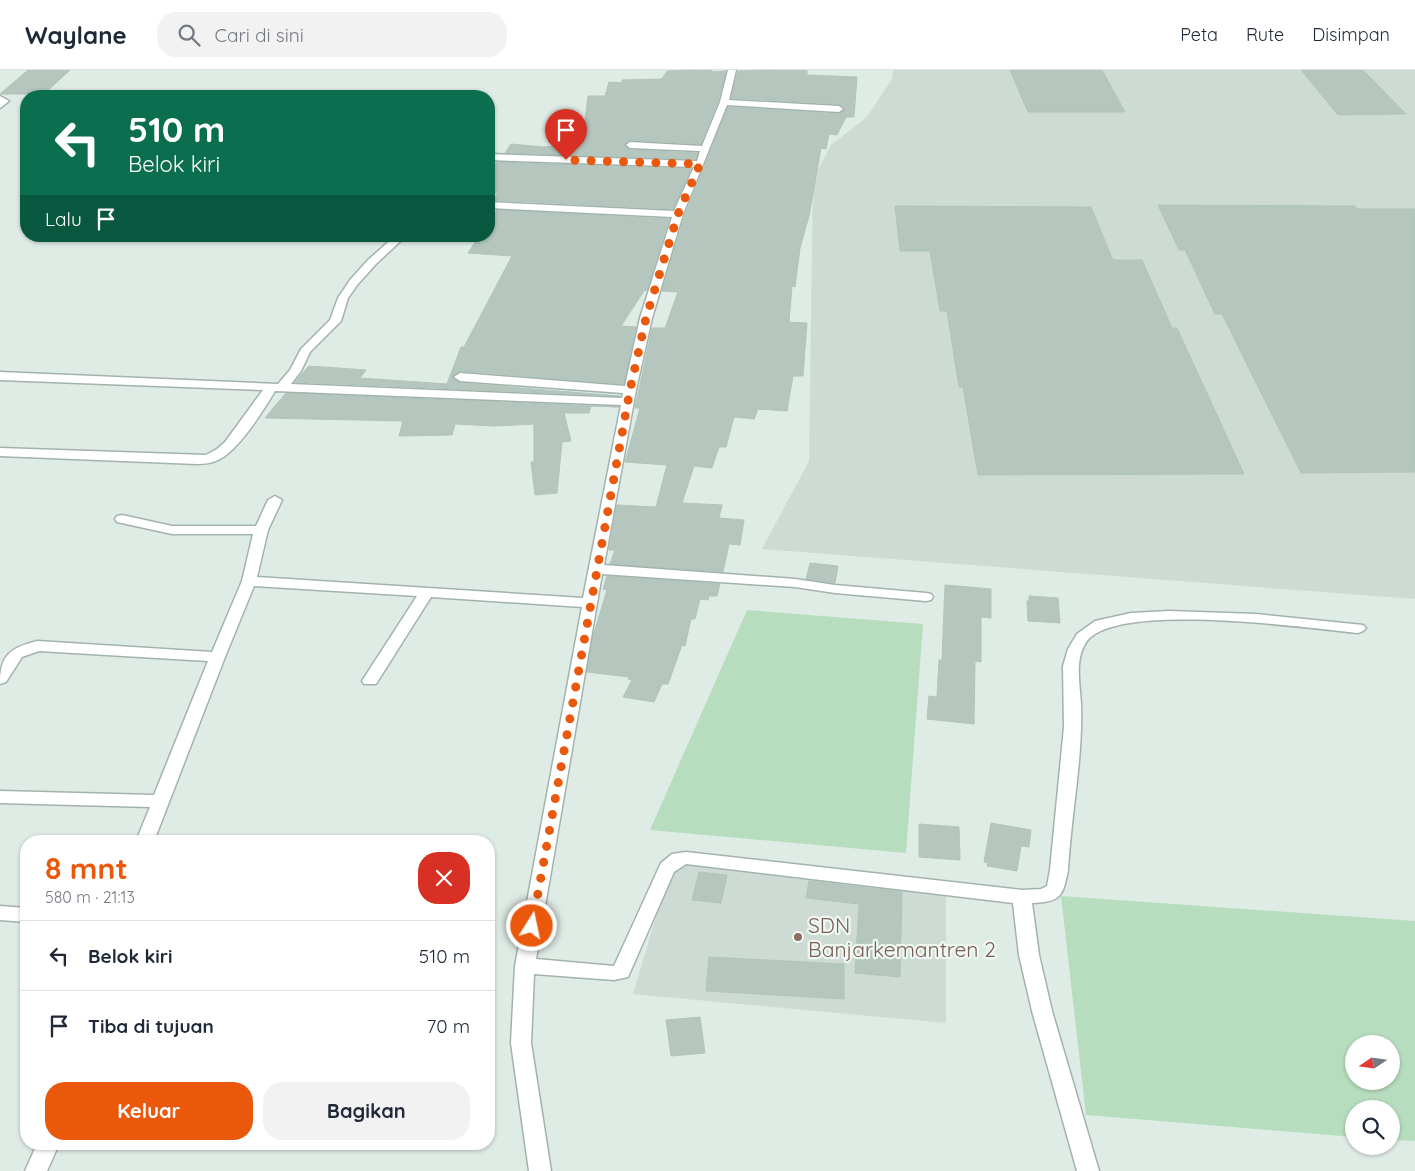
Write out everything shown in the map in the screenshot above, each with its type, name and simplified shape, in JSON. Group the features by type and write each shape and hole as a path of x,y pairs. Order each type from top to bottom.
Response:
{"street":[{"path":"540,1171 521,1043 525,966 590,604 629,396 646,318 678,214 724,102 732,70"},
{"path":"0,99 5,101 0,105"},
{"path":"724,102 839,109"},
{"path":"630,145 705,149"},
{"path":"495,157 700,164"},
{"path":"495,205 678,214"},
{"path":"0,452 197,460 212,458 224,450 265,398 295,371 305,351 335,321 343,298 354,282 372,262 395,242"},
{"path":"0,376 629,396"},
{"path":"460,377 560,386 629,396"},
{"path":"147,835 216,656 248,582 260,530 275,500"},
{"path":"122,519 172,530 260,530"},
{"path":"597,569 795,583 835,589 926,597"},
{"path":"248,582 590,604"},
{"path":"370,681 426,593"},
{"path":"525,966 622,972 667,868 678,859 686,858 1022,898 1044,896 1055,890 1059,870 1073,707 1071,662 1082,637 1097,625 1120,618 1157,615 1226,617 1358,628"},
{"path":"0,679 16,654 37,646 216,656"},
{"path":"0,797 160,801"},
{"path":"1022,898 1031,964 1088,1171"},
{"path":"0,913 20,914"},
{"path":"36,1171 45,1150"}],"shaded area":[{"path":"893,70 1415,70 1415,599 762,549 809,461 813,179 831,145 867,117 892,79"},
{"name":"SDN Banjarkemantren 2","path":"674,856 946,881 946,1023 633,994"}],"green space":[{"path":"747,610 923,624 906,853 650,830"},
{"path":"1061,896 1415,921 1415,1141 1400,1140 1400,1100 1345,1100 1345,1136 1086,1115"}],"building":[{"path":"28,70 70,70 48,90 20,90 20,94 0,94"},
{"path":"712,70 712,72 726,71 718,101 701,144 630,140 624,145 630,150 698,153 696,159 505,153 511,144 543,147 582,145 588,96 605,96 609,82 622,83 622,80 662,79 667,71"},
{"path":"807,70 807,75 857,77 854,117 846,117 837,135 829,134 826,149 821,148 809,216 800,248 795,287 792,286 789,322 807,323 803,376 793,376 787,411 758,409 754,419 734,417 726,447 719,447 712,468 694,466 682,503 722,505 719,518 744,520 740,545 729,544 723,572 610,564 615,550 609,550 617,505 656,507 667,465 625,462 640,408 635,408 652,328 665,328 678,292 662,291 685,215 728,107 839,114 845,109 839,104 731,98 738,71"},
{"path":"1010,70 1102,70 1125,112 1028,112"},
{"path":"1301,70 1363,70 1406,114 1338,115"},
{"path":"497,162 691,169 673,209 495,200 498,193 495,193 495,165"},
{"path":"1158,205 1355,206 1357,209 1415,209 1415,472 1301,473 1222,314 1215,314 1185,250 1179,250"},
{"path":"895,206 1091,207 1113,260 1142,260 1172,328 1177,328 1244,474 978,475 963,387 959,387 947,311 940,311 930,251 900,251"},
{"path":"497,210 669,219 647,290 644,291 621,326 636,327 624,384 460,371 452,376 460,383 620,396 295,382 309,366 366,370 360,378 447,384 461,347 464,347 512,256 468,253 475,242 495,242 495,213"},
{"path":"286,393 619,407 591,406 589,413 564,413 571,441 562,442 557,493 535,495 531,462 534,462 534,424 495,426 455,424 452,435 399,436 403,421 265,418"},
{"path":"810,563 838,566 835,583 806,579"},
{"path":"607,576 720,584 717,596 709,596 708,600 700,599 695,619 691,619 685,646 682,645 668,684 662,684 654,702 623,697 632,680 628,679 629,677 587,672 593,636 607,590 603,589"},
{"path":"945,585 991,589 991,618 981,617 981,662 975,661 974,724 927,719 929,696 937,697 939,660 942,660"},
{"path":"1029,596 1058,598 1060,623 1028,621 1027,601 1029,601"},
{"path":"991,823 1031,830 1029,847 1021,846 1017,871 987,866 988,863 984,862"},
{"path":"919,824 959,827 960,860 919,857"},
{"path":"699,872 727,875 721,903 692,900"},
{"path":"809,881 902,892 900,977 855,973 859,904 806,898"},
{"path":"709,957 844,964 844,999 706,991"},
{"path":"700,1017 705,1053 671,1056 666,1020"}],"place":[{"name":"SDN Banjarkemantren 2","path":"798,937"}],"route":[{"path":"532,926 584,633 630,390 646,318 678,214 700,164 566,160"}]}
